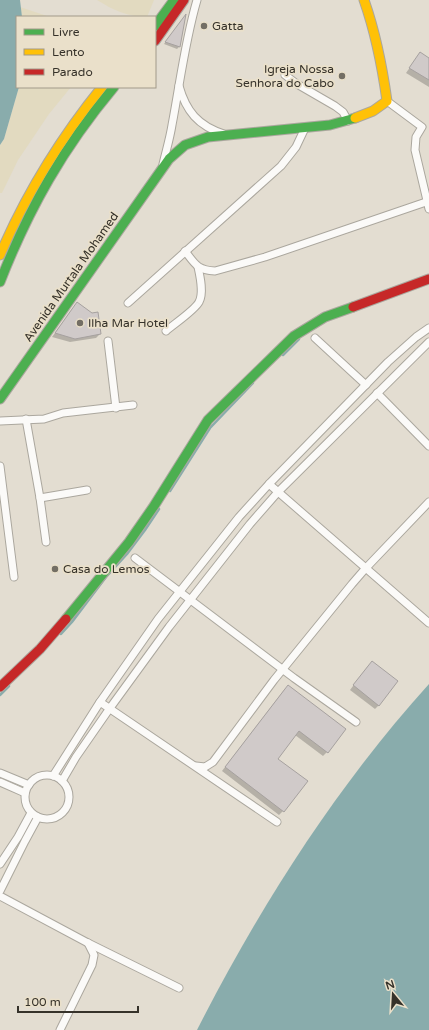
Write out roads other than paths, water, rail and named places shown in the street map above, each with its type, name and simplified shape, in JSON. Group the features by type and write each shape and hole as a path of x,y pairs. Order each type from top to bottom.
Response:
{"street":[{"path":"156,25 174,0"},
{"path":"156,40 184,0"},
{"path":"162,168 172,125 188,31 197,0"},
{"path":"184,252 198,267 215,271 265,257 428,205 415,146 418,133 422,127 387,101 380,55 373,26 364,0"},
{"path":"285,75 335,106 343,112 348,121"},
{"path":"178,83 188,108 200,123 230,136"},
{"path":"0,255 14,222 45,165 66,133 101,88"},
{"path":"0,282 15,242 39,193 71,140 113,88"},
{"name":"Avenida Murtala Mohamed","path":"0,399 168,159 185,145 208,137 305,128 348,121 372,111 387,101"},
{"path":"128,303 281,166 296,147 305,128"},
{"path":"166,331 200,301 201,295 198,267"},
{"path":"0,687 40,649 57,630 129,542 154,506 208,420 274,355 294,336 314,322 429,279"},
{"path":"53,776 100,702 180,591 239,517 269,484 388,362 416,337 429,328"},
{"path":"315,338 366,385"},
{"path":"108,341 116,408"},
{"path":"62,781 76,757 110,708 190,599 250,524 278,492 429,342"},
{"path":"377,393 429,446"},
{"path":"0,421 44,419 64,413 133,405"},
{"path":"26,419 46,542"},
{"path":"0,466 14,576"},
{"path":"269,484 429,624"},
{"path":"40,498 87,490"},
{"path":"196,766 205,767 213,762 283,670 365,568 429,502"},
{"path":"135,558 283,670 356,722"},
{"path":"100,702 277,822"},
{"path":"0,773 29,785"},
{"path":"42,776 53,776 62,781 66,786 69,800 67,806 58,816 52,819 45,819 31,813 26,803 25,792 32,781 42,776"},
{"path":"0,782 25,792"},
{"path":"0,864 18,837 31,813"},
{"path":"0,891 38,817"},
{"path":"0,896 179,988"},
{"path":"60,1030 92,966 94,954 88,942"}],"water":[{"path":"0,0 20,0 22,16 16,16 16,88 19,88 4,139 0,145"},
{"path":"429,684 429,1030 197,1030 247,938 302,849 362,764"}],"waterway":[{"path":"283,355 299,339"},
{"path":"170,491 210,428 253,383"},
{"path":"61,634 106,577 127,554 159,509"},
{"path":"0,695 9,686"}],"place":[{"name":"Gatta","path":"204,26"},
{"name":"Igreja Nossa Senhora do Cabo","path":"342,76"},
{"name":"Ilha Mar Hotel","path":"80,323"},
{"name":"Casa do Lemos","path":"55,569"}]}
